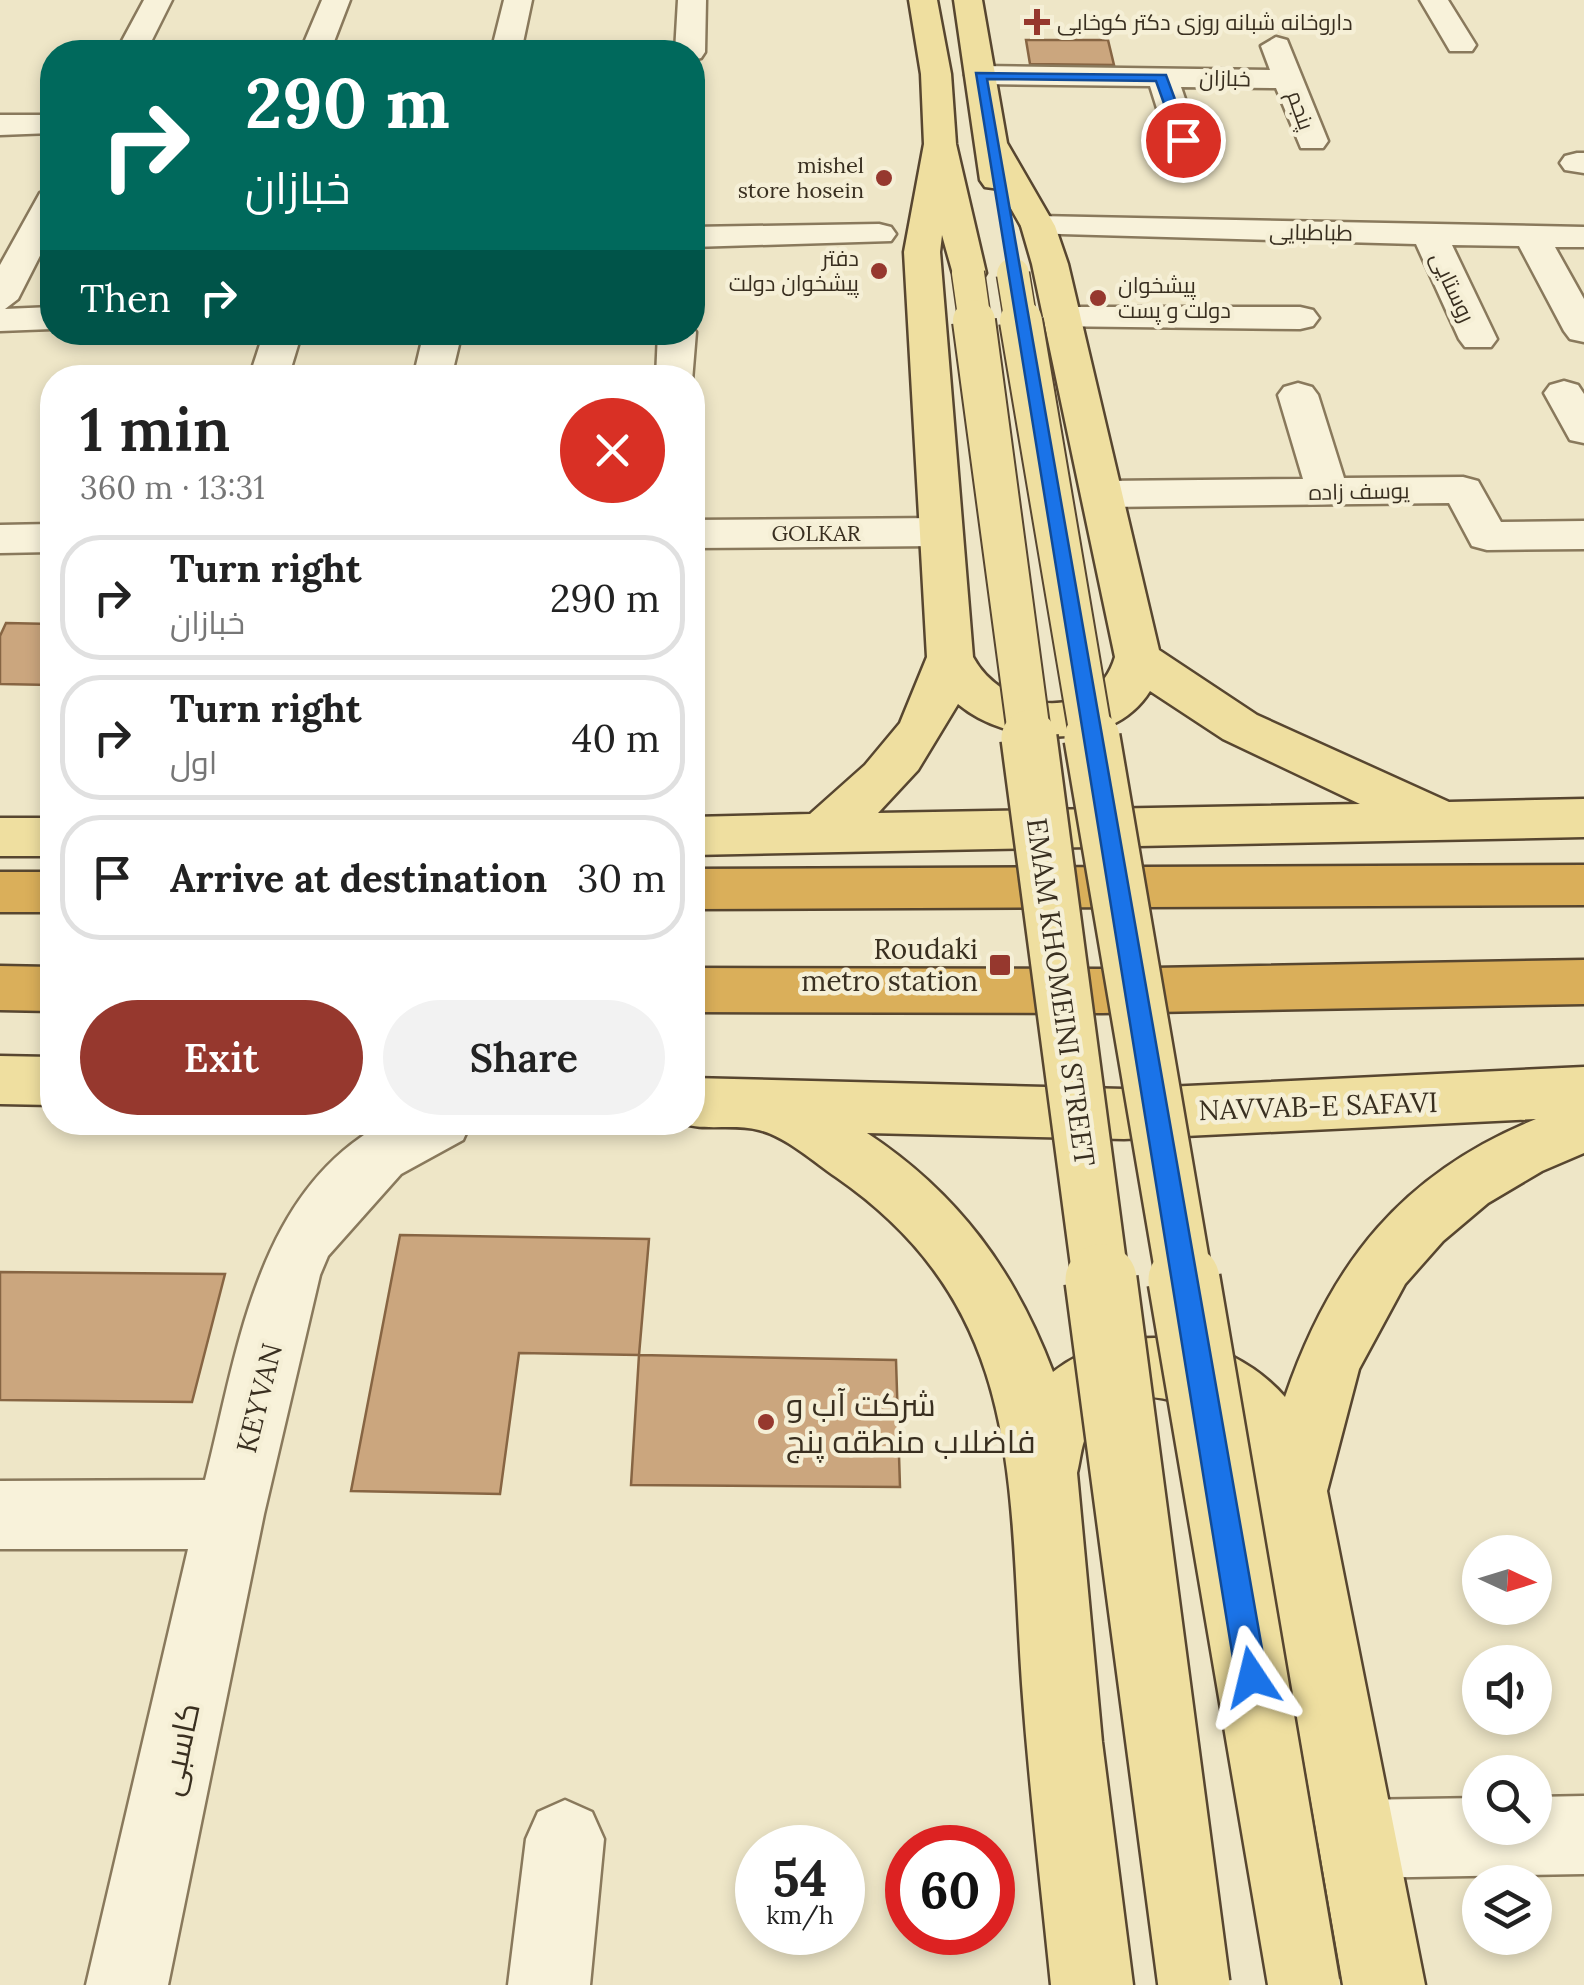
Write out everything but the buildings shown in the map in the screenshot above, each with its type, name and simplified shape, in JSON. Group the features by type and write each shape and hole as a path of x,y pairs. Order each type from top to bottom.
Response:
{"highway":[{"path":"705,889 1584,885"},
{"path":"0,892 40,892"},
{"path":"705,990 1102,991 1584,982"},
{"path":"0,988 40,988"}],"main road":[{"name":"EMAM KHOMEINI STREET","path":"924,0 936,74 940,144 1006,258 1304,1985"},
{"name":"EMAM KHOMEINI STREET","path":"968,0 1006,258 1194,1985"},
{"path":"940,144 922,252 950,657 962,682 988,703 1023,716 1062,720 1098,711 1124,694 1138,670 1138,657 1105,494 1061,318 1006,258 991,144"},
{"path":"818,835 862,799 908,752 935,706 950,657"},
{"path":"1138,657 1169,684 1284,750 1453,821"},
{"path":"705,836 1584,818"},
{"path":"0,837 40,837"},
{"path":"0,1080 40,1082"},
{"name":"NAVVAB-E SAFAVI","path":"705,1104 1124,1114 1584,1092"},
{"path":"772,1108 861,1157 900,1188 968,1265 1000,1321 1025,1384 1044,1487"},
{"path":"1294,1491 1308,1414 1333,1346 1366,1287 1406,1236 1452,1193 1505,1159 1584,1126"},
{"path":"1092,1985 1057,1667 1044,1460 1062,1409 1100,1376 1152,1365 1206,1377 1254,1412 1273,1436 1294,1491 1384,1985"}],"street":[{"path":"136,40 158,0"},
{"path":"321,40 336,0"},
{"path":"509,40 518,0"},
{"path":"690,40 692,0"},
{"path":"1434,0 1461,46"},
{"name":"پنجم","path":"1274,41 1312,142"},
{"path":"1195,42 1232,113"},
{"name":"خبازان","path":"980,75 1290,79"},
{"path":"1162,78 1183,140"},
{"path":"0,125 40,124"},
{"path":"1110,192 1112,228"},
{"path":"1509,227 1583,331"},
{"name":"طباطبایی","path":"1006,258 1112,228 1429,234 1509,227 1584,237"},
{"path":"705,237 879,234"},
{"name":"روستایی","path":"1429,234 1478,339"},
{"path":"0,299 40,247"},
{"path":"1061,318 1300,318"},
{"path":"0,320 40,328"},
{"path":"1564,393 1584,431"},
{"path":"1298,395 1328,492"},
{"name":"یوسف زاده","path":"1105,494 1464,490 1487,536 1584,535"},
{"name":"GOLKAR","path":"705,534 939,532"},
{"name":"KEYVAN","path":"230,1514 289,1275 306,1237 380,1155 418,1135"},
{"path":"0,1515 230,1514"},
{"name":"کاسبی","path":"127,1985 230,1514"},
{"path":"1356,1838 1584,1835"},
{"path":"549,1985 565,1839"}],"place":[{"name":"داروخانه شبانه روزی دکتر کوخابی","path":"1037,22"},
{"name":"mishel store hosein","path":"884,178"},
{"name":"دفتر پیشخوان دولت","path":"879,271"},
{"name":"پیشخوان دولت و پست","path":"1098,298"},
{"name":"Roudaki metro station","path":"1000,965"},
{"name":"شرکت آب و فاضلاب منطقه پنج","path":"766,1422"}],"route":[{"path":"1183,140 1162,78 980,75 1252,1677"}]}
